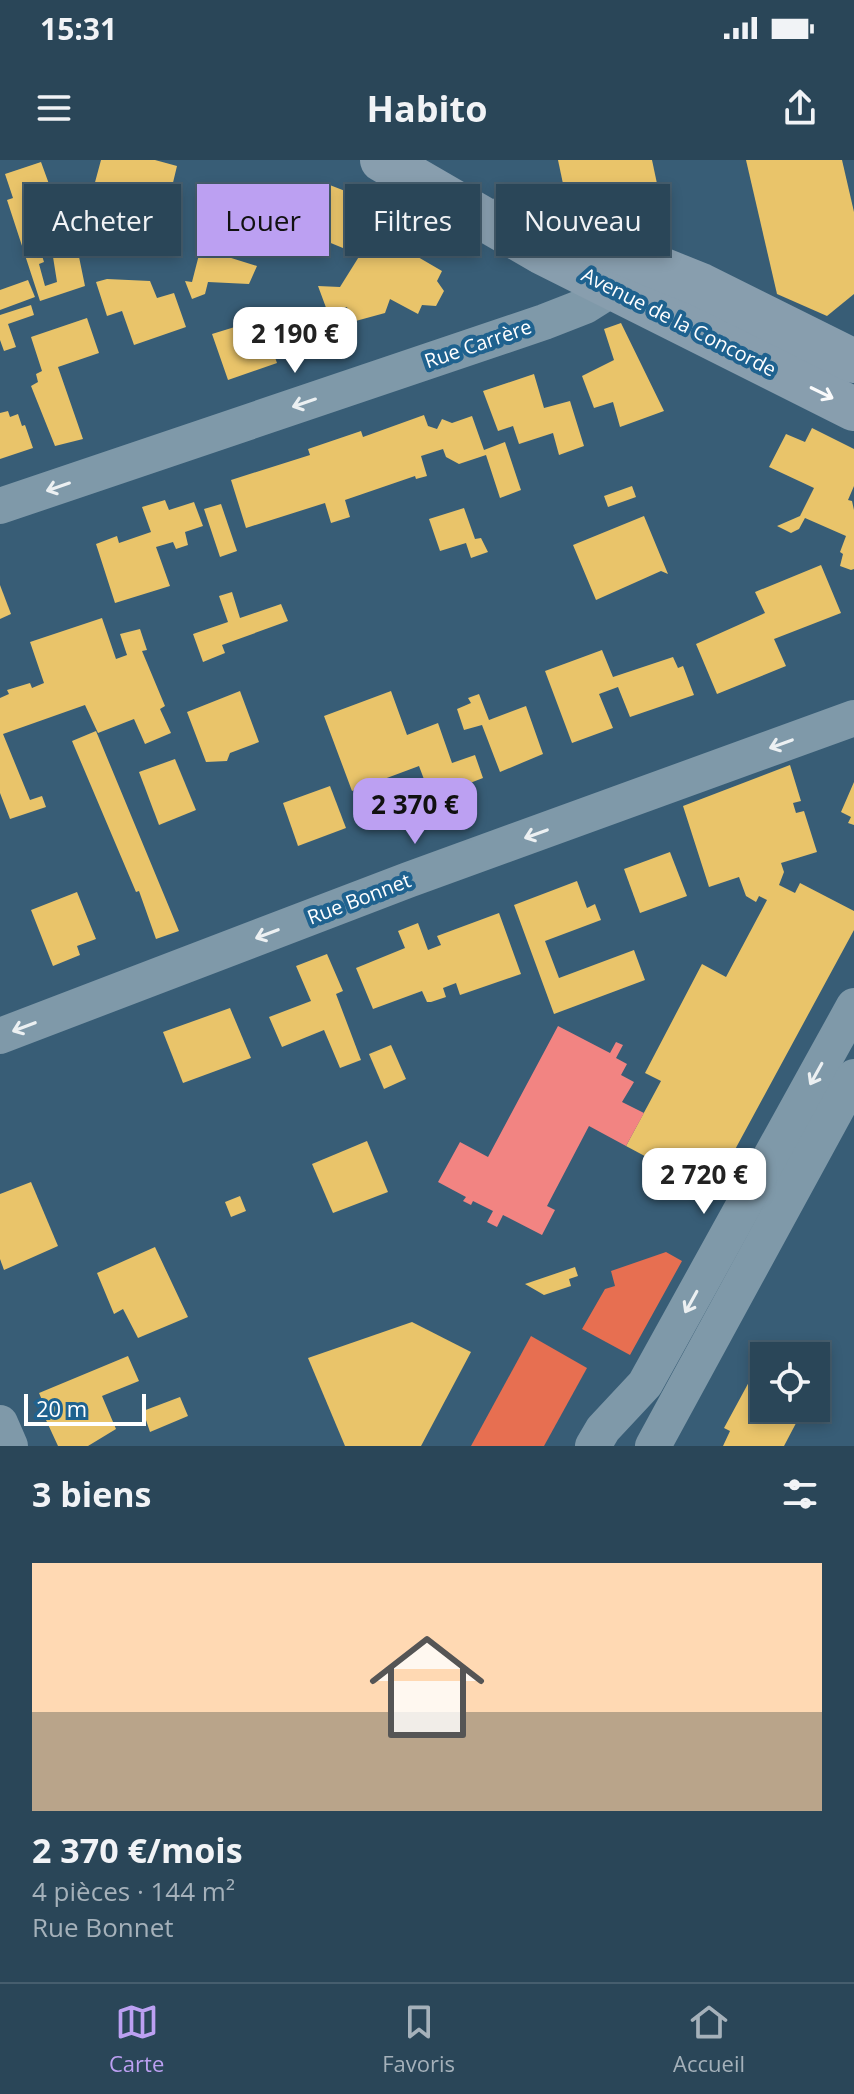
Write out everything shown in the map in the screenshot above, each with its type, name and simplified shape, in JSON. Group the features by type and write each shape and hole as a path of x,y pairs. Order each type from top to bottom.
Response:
{"main road":[{"name":"Avenue de la Concorde","path":"383,160 612,289 854,409"},
{"name":"Avenue de la Concorde","path":"383,160 724,296 854,361"}],"street":[{"name":"Rue Carrère","path":"0,506 544,322 585,306 612,289 642,280 696,301 724,296"},
{"name":"Rue Bonnet","path":"0,1036 423,875 854,718"},
{"path":"593,1446 603,1429 645,1384 854,1006"},
{"path":"653,1446 854,1077"},
{"path":"0,1423 10,1446"}],"building: Logements":[{"path":"101,160 155,160 177,166 173,184 95,184"},
{"path":"558,160 652,160 657,184 563,184"},
{"path":"746,160 842,160 854,212 854,294 827,316 777,294"},
{"path":"41,162 49,184 24,184 24,252 7,200 13,198 5,174"},
{"path":"329,185 345,191 345,249 329,242"},
{"path":"25,256 42,256 44,262 39,264 45,286 57,282 53,256 79,256 85,286 40,301"},
{"path":"199,256 228,256 257,266 249,284 208,282 205,294 192,299 185,281 192,282"},
{"path":"359,256 416,256 442,271 437,281 444,291 436,306 422,305 418,314 390,299 385,313 352,322 347,307 328,313 318,286 340,287"},
{"path":"107,279 150,281 157,298 174,293 186,327 134,345 122,311 107,316 96,282"},
{"path":"28,280 35,297 0,310 0,290"},
{"path":"31,305 34,315 8,324 16,347 4,351 0,340 0,315"},
{"path":"87,318 99,353 58,367 83,439 55,446 31,386 38,382 36,374 42,371 31,337"},
{"path":"621,323 664,411 620,427 613,402 594,408 582,376 614,360 604,329"},
{"path":"263,324 277,363 228,380 212,334 238,326 241,332"},
{"path":"534,374 544,408 570,401 584,446 559,455 553,433 519,444 513,426 498,431 483,391"},
{"path":"8,411 10,417 18,414 33,448 0,459 0,413"},
{"path":"424,415 428,426 437,429 442,419 452,423 472,416 484,450 505,442 521,490 500,498 486,455 459,464 446,457 443,449 421,456 427,476 416,479 415,476 345,500 350,517 331,523 325,503 246,528 231,480 310,455 308,449 361,431 363,437"},
{"path":"812,428 854,449 854,486 848,500 852,501 854,510 854,569 851,570 840,566 843,554 840,552 846,536 805,518 799,529 791,533 777,526 800,516 814,488 769,467 786,434 805,442"},
{"path":"632,486 636,497 608,507 604,496"},
{"path":"165,500 169,510 194,502 203,526 185,532 188,545 176,549 173,542 156,547 170,586 115,603 96,544 117,536 119,543 151,532 142,507"},
{"path":"221,504 237,551 220,557 204,509"},
{"path":"464,508 475,539 481,538 488,552 471,558 466,543 440,551 429,519"},
{"path":"644,516 668,574 661,571 596,600 573,545"},
{"path":"821,565 841,613 774,639 786,666 717,694 696,644 765,613 755,592"},
{"path":"0,585 11,614 0,619"},
{"path":"232,592 240,618 281,604 288,621 222,645 225,653 203,662 193,634 228,622 219,596"},
{"path":"102,618 116,659 127,655 120,634 140,629 147,650 142,651 165,706 160,709 171,733 145,744 134,719 98,733 85,705 3,734 30,800 42,796 46,807 10,819 0,793 0,698 9,694 7,690 30,683 32,688 44,683 30,642"},
{"path":"602,650 613,677 673,657 678,668 683,666 694,695 630,717 618,687 599,694 613,728 572,743 545,671"},
{"path":"240,691 259,742 230,753 227,761 206,762 187,712"},
{"path":"391,691 407,735 438,723 452,763 475,755 483,778 431,798 419,766 352,791 324,716"},
{"path":"479,694 489,720 526,706 543,754 500,772 482,725 464,730 457,709 471,703 468,698"},
{"path":"96,731 179,931 156,939 139,891 136,892 72,741"},
{"path":"175,759 196,810 159,825 139,772"},
{"path":"790,765 801,801 793,803 796,813 804,811 817,852 781,863 784,872 779,885 795,893 800,883 854,911 854,930 712,1192 626,1146 661,1081 645,1073 702,964 726,977 767,900 759,896 756,902 746,896 739,877 709,887 683,806"},
{"path":"854,782 854,825 848,823 851,817 841,812"},
{"path":"330,786 346,828 298,846 283,803"},
{"path":"670,852 687,896 640,913 624,869"},
{"path":"577,881 587,908 595,904 601,920 545,941 559,978 634,950 645,980 554,1014 514,905"},
{"path":"77,892 96,939 77,946 80,955 53,966 31,910"},
{"path":"499,913 521,974 460,995 456,983 443,988 446,997 431,1002 427,1002 422,991 373,1009 356,968 405,948 398,931 418,923 428,950 441,945 437,936"},
{"path":"327,954 343,991 336,994 361,1060 340,1068 324,1030 282,1047 269,1017 311,1001 296,966"},
{"path":"230,1008 251,1058 183,1083 163,1032"},
{"path":"391,1045 406,1079 384,1089 369,1054"},
{"path":"367,1141 388,1192 333,1213 312,1164"},
{"path":"31,1182 58,1246 4,1270 0,1259 0,1194"},
{"path":"240,1196 246,1211 231,1217 225,1202"},
{"path":"155,1247 188,1317 138,1338 123,1309 114,1314 97,1273"},
{"path":"575,1267 578,1276 569,1279 571,1286 544,1295 525,1284"},
{"path":"412,1322 471,1352 421,1446 345,1446 308,1358"},
{"path":"128,1356 139,1381 102,1396 116,1429 88,1446 58,1446 46,1420 48,1414 39,1393"},
{"path":"750,1380 750,1422 797,1422 784,1446 723,1446 730,1431 724,1428"},
{"path":"180,1397 188,1416 150,1432 143,1411"}],"building: Commerces":[{"path":"666,1252 682,1261 630,1355 582,1329 605,1289 615,1286 611,1271"},
{"path":"531,1336 587,1368 544,1446 471,1446"}],"building: Santé":[{"path":"558,1026 610,1053 616,1042 623,1045 616,1058 627,1064 621,1075 634,1082 622,1102 644,1113 626,1146 589,1126 547,1206 555,1210 542,1235 503,1215 497,1227 487,1222 493,1211 473,1201 471,1205 463,1201 466,1197 438,1182 460,1142 488,1157"}]}
